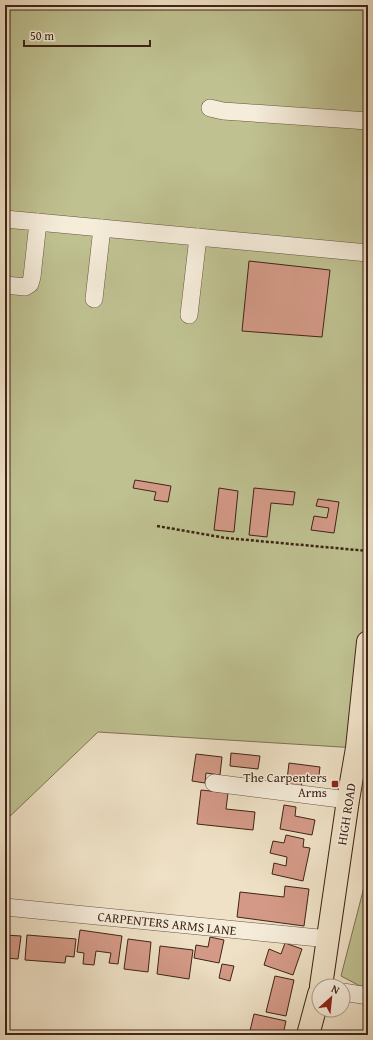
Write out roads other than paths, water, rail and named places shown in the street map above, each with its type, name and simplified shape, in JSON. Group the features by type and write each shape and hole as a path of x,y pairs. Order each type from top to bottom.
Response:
{"main road":[{"name":"HIGH ROAD","path":"322,978 357,748 368,642"},
{"path":"308,1035 313,1018"}],"street":[{"path":"210,108 223,111 368,121"},
{"path":"5,219 368,253"},
{"path":"5,285 25,287 30,284 38,222"},
{"path":"94,299 102,228"},
{"path":"189,315 198,237"},
{"path":"214,783 348,800"},
{"name":"CARPENTERS ARMS LANE","path":"5,907 328,939"},
{"path":"351,993 368,996"}],"place":[{"name":"The Carpenters Arms","path":"335,784"}]}
